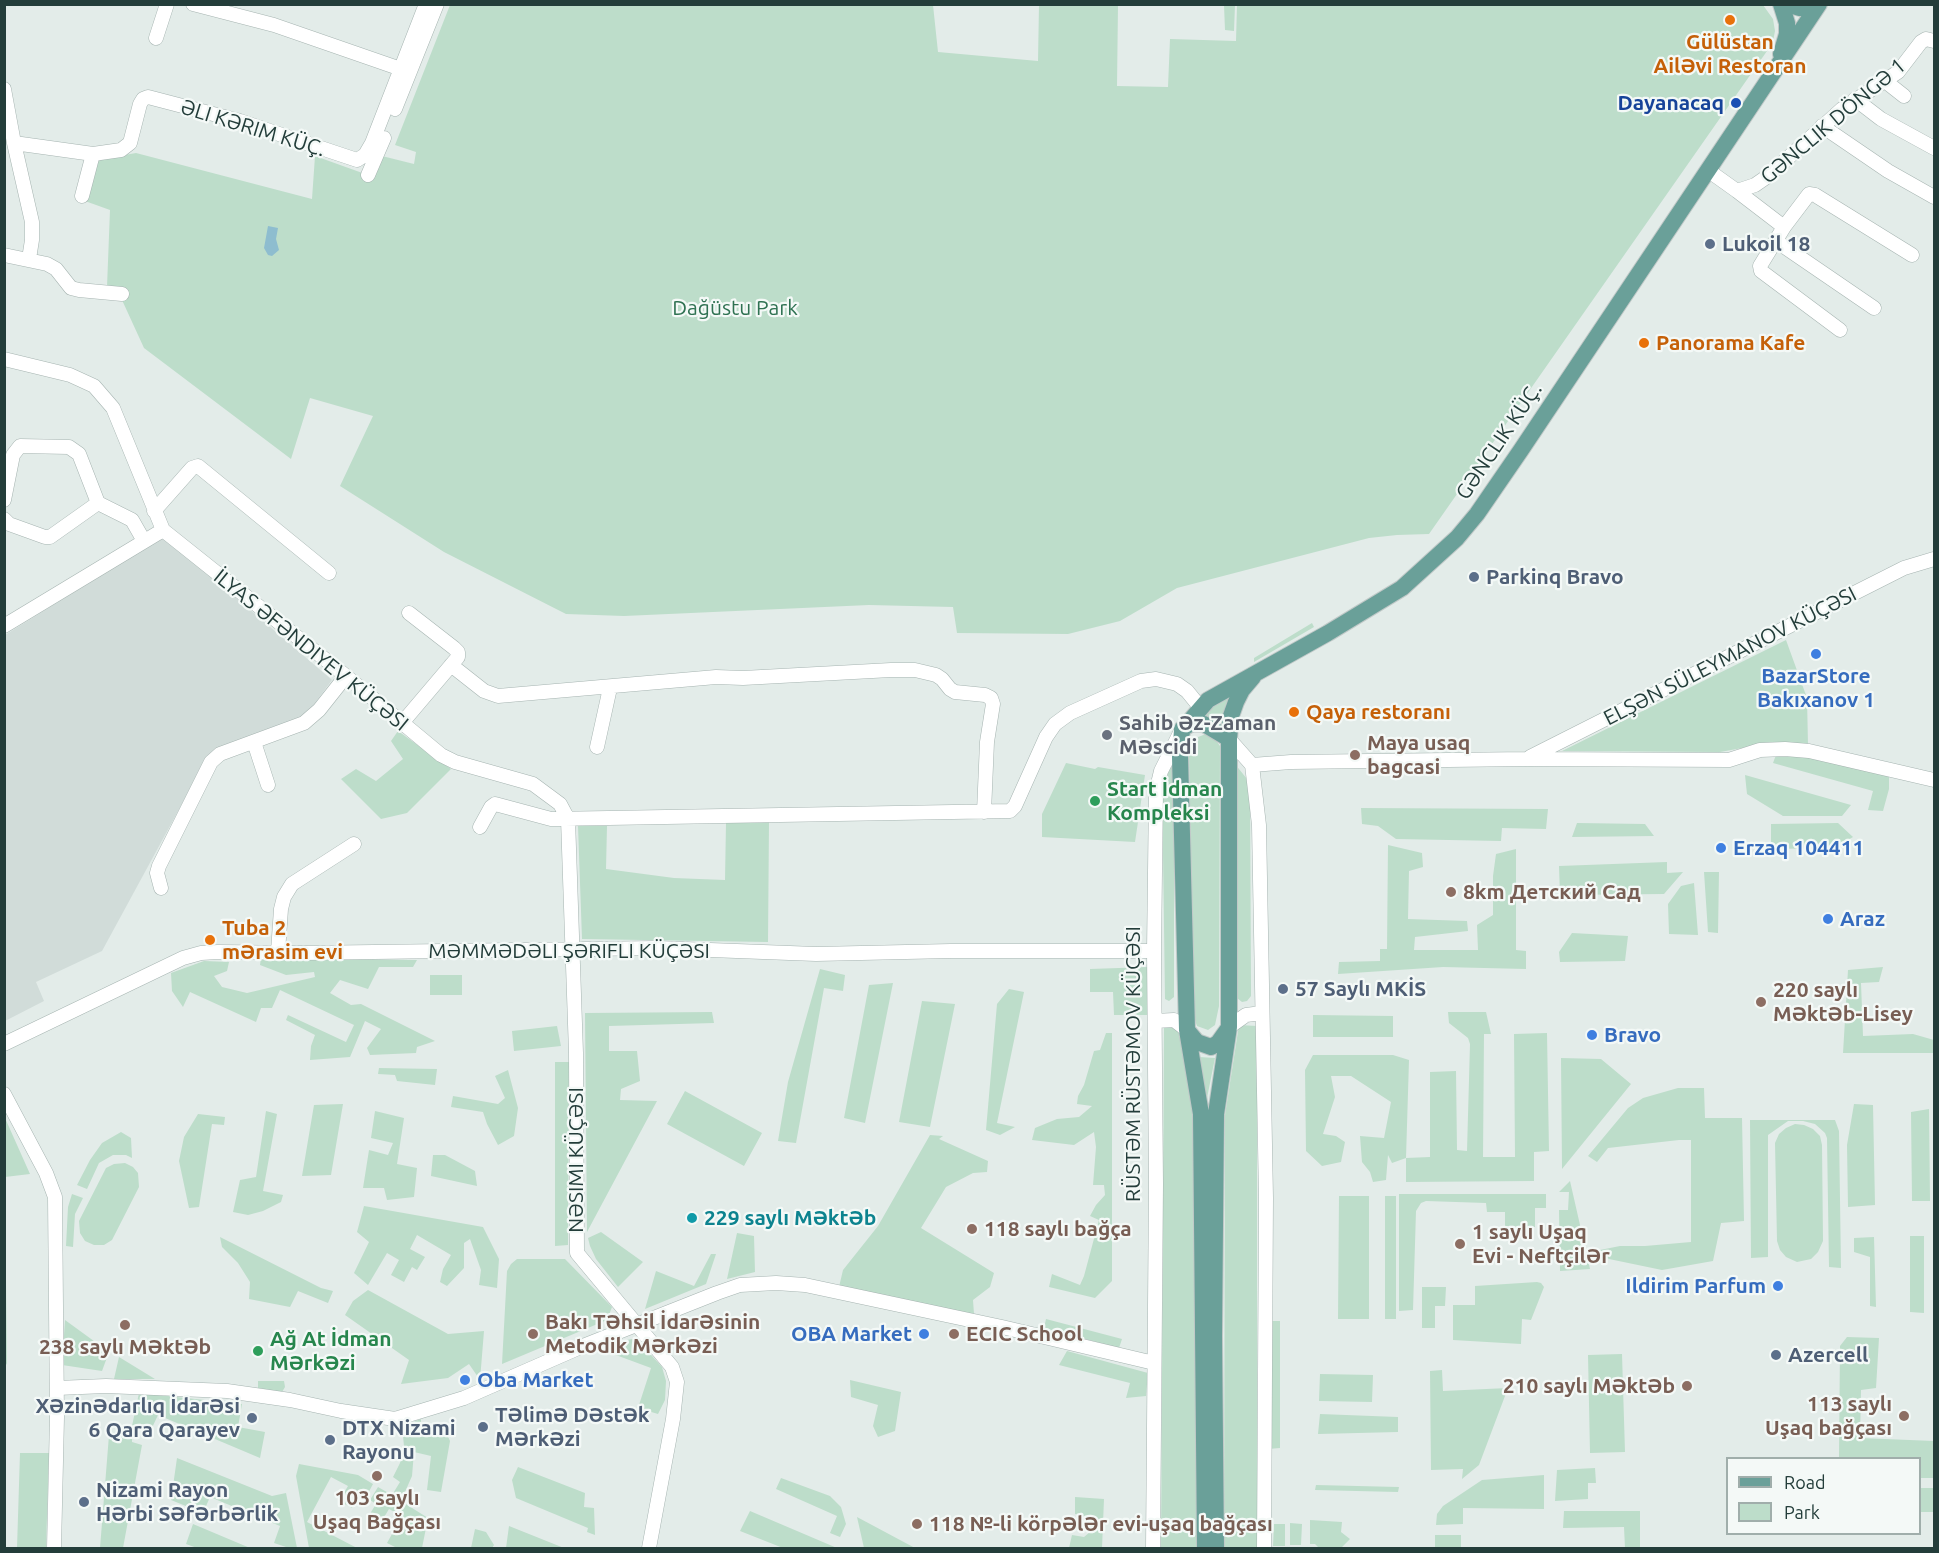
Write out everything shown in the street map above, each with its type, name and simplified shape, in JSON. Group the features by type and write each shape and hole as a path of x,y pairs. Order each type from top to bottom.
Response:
{"main road":[{"path":"1768,82 1783,48 1786,34 1787,23 1781,4"},
{"path":"1788,4 1800,8 1814,4"},
{"path":"1768,82 1819,4"},
{"name":"GƏNCLIK KÜÇ.","path":"1204,704 1402,588 1457,538 1477,514 1521,450 1768,82"},
{"path":"1216,1548 1214,1336 1216,1114 1229,1027 1229,739 1236,702 1248,682 1260,671"},
{"name":"RÜSTƏM RÜSTƏMOV KÜÇƏSI","path":"1182,730 1204,704"},
{"path":"1205,1548 1201,1114 1187,1030 1180,757 1182,730 1190,724 1196,722 1212,727 1229,739"},
{"path":"1187,1030 1197,1042 1211,1047 1218,1044 1229,1027"}],"street":[{"path":"156,38 166,4"},
{"path":"193,4 274,25 401,69"},
{"name":"ƏLI KƏRIM KÜÇ.","path":"14,143 93,154 121,150 130,142 140,104 148,97 240,121 357,160 365,155 372,143 426,4"},
{"path":"368,175 437,4"},
{"name":"GƏNCLIK DÖNGƏ 1","path":"1732,188 1755,185 1768,176 1855,99 1885,81 1905,63 1921,42 1926,39 1935,41"},
{"path":"1885,81 1904,96"},
{"path":"4,89 32,222 29,259"},
{"path":"1855,99 1881,119 1935,148"},
{"path":"1822,126 1888,171 1935,197"},
{"path":"82,196 93,154"},
{"path":"1709,171 1784,227"},
{"path":"1840,330 1761,271 1760,266 1784,227 1809,194 1815,195 1912,255"},
{"path":"1776,241 1874,308"},
{"path":"4,255 29,259 52,267 71,288 122,294"},
{"name":"İLYAS ƏFƏNDIYEV KÜÇƏSI","path":"4,359 70,375 94,386 113,408 163,530 441,755 455,762 533,784 560,804 568,819"},
{"path":"4,500 13,455 20,446 69,447 79,454 98,503 132,520 144,541"},
{"path":"154,511 192,468 198,466 329,573"},
{"path":"4,519 9,524 50,537 98,503"},
{"path":"4,626 163,530"},
{"name":"ELŞƏN SÜLEYMANOV KÜÇƏSI","path":"1527,759 1904,568 1935,559"},
{"path":"402,723 458,657 458,652 409,613"},
{"path":"451,665 484,691 498,696 716,677 743,678 891,670 915,670 936,675 955,692 985,695 991,698 993,704 987,742 984,812"},
{"path":"161,888 157,873 159,866 211,762 220,754 304,723 319,710 346,676"},
{"path":"480,827 495,804 551,819 1010,811 1015,806 1046,737 1055,724 1070,713 1141,681 1156,679 1176,684 1204,704"},
{"path":"597,747 610,688"},
{"name":"RÜSTƏM RÜSTƏMOV KÜÇƏSI","path":"1153,1548 1156,792 1161,771 1182,730"},
{"path":"1229,739 1252,765 1258,825 1266,1198 1264,1548"},
{"path":"254,742 268,785"},
{"name":"ELŞƏN SÜLEYMANOV KÜÇƏSI","path":"1252,765 1291,762 1527,759 1729,760 1744,753 1785,749 1809,751 1935,780"},
{"path":"568,819 571,950"},
{"path":"278,952 281,909 284,897 292,884 354,844"},
{"name":"MƏMMƏDƏLI ŞƏRIFLI KÜÇƏSI","path":"4,1044 183,958 218,951 657,948 816,954 951,951 1154,951"},
{"name":"NƏSIMI KÜÇƏSI","path":"571,950 575,1041 577,1253 672,1367 677,1382 673,1419 649,1548"},
{"path":"1229,1027 1246,1015 1262,1013"},
{"path":"1155,1021 1174,1020 1187,1030"},
{"path":"4,1094 46,1173 55,1197 57,1388 54,1548"},
{"path":"57,1388 106,1386 226,1391 395,1419 464,1398 583,1346 740,1285 790,1283 1002,1327 1154,1363"}],"shaded area":[{"path":"164,536 332,680 306,715 215,749 208,756 102,951 36,982 44,1001 5,1021 5,635"}],"green space":[{"name":"Dağüstu Park","path":"450,5 933,5 938,52 1038,61 1039,5 1118,5 1117,86 1168,87 1170,39 1236,41 1237,5 1763,5 1773,19 1775,31 1773,41 1767,51 1429,534 1369,538 1177,588 1120,621 1068,634 957,633 953,607 869,605 624,616 566,614 444,552 340,486 373,416 310,398 291,459 144,348 122,300 107,287 110,210 85,201 94,164 102,159 136,153 312,199 315,156 368,175 382,156 414,164 416,152 395,145"},
{"path":"1224,5 1235,5 1234,31 1225,30"},
{"path":"1312,623 1314,627 1254,662 1254,658"},
{"path":"1786,640 1807,698 1808,745 1759,745 1720,752 1562,751"},
{"path":"1231,695 1226,704 1222,723 1204,717 1214,704"},
{"path":"398,731 451,769 407,813 381,819 341,779 356,769 376,781 403,759 391,741"},
{"path":"1206,734 1215,739 1220,746 1219,1006 1215,1025 1208,1030 1197,1026 1193,1015 1189,754 1198,737"},
{"path":"1174,755 1174,997 1169,1001 1165,999 1162,780"},
{"path":"1776,755 1814,755 1889,775 1889,789 1883,811 1868,810 1873,791 1773,763"},
{"name":"Start İdman Kompleksi","path":"1066,763 1145,775 1135,842 1042,837 1042,814"},
{"path":"1235,764 1247,779 1250,792 1251,996 1247,1001 1242,1002 1237,998"},
{"path":"1745,775 1851,805 1842,816 1783,816 1747,794"},
{"path":"1361,808 1548,809 1546,829 1502,828 1501,841 1396,839 1378,826 1362,824"},
{"path":"769,822 768,942 582,939 578,826 607,826 606,869 674,878 725,880 726,823"},
{"path":"1577,823 1645,824 1654,836 1572,837"},
{"path":"1838,823 1853,837 1834,848 1771,849 1771,824"},
{"path":"1388,845 1422,853 1423,867 1409,871 1408,919 1467,921 1468,931 1415,937 1414,950 1478,950 1477,925 1493,915 1493,876 1496,854 1516,849 1516,950 1526,951 1526,969 1443,967 1338,974 1339,962 1380,961 1380,949 1387,949"},
{"path":"1667,862 1667,873 1683,872 1664,894 1560,895 1559,866"},
{"path":"1704,872 1719,872 1718,933 1708,932"},
{"path":"1694,883 1698,935 1669,934 1668,904 1681,886"},
{"path":"1572,933 1628,936 1625,961 1560,962 1559,952"},
{"path":"261,958 417,960 413,967 379,967 368,989 340,980 330,993 351,1005 361,1004 435,1041 417,1047 416,1053 370,1055 367,1048 381,1029 365,1021 350,1057 310,1060 315,1035 286,1020 288,1015 346,1042 354,1025 280,990 272,1008 261,1008 256,1022 190,992 183,1007 172,991 171,973 204,961 229,962 227,971 214,976 222,987 247,993 315,977 314,972 286,975 260,965"},
{"path":"1148,967 1149,1015 1114,1015 1113,992 1090,992 1090,969"},
{"path":"1883,967 1879,982 1861,983 1863,1036 1913,1034 1934,1040 1934,1053 1843,1053 1848,970"},
{"path":"820,969 845,975 843,991 824,988 796,1143 778,1141 788,1082"},
{"path":"430,975 462,975 462,995 430,995"},
{"path":"893,983 865,1123 844,1118 869,985"},
{"path":"1009,989 1024,992 997,1123 1015,1127 1000,1135 986,1130 997,1004"},
{"path":"922,1001 955,1004 930,1127 899,1122"},
{"path":"712,1012 714,1023 609,1026 609,1051 637,1051 640,1081 621,1089 620,1100 657,1101 587,1232 585,1013"},
{"path":"1448,1012 1486,1012 1491,1034 1484,1034 1483,1157 1515,1157 1514,1034 1547,1033 1549,1151 1534,1152 1534,1181 1406,1182 1406,1158 1430,1157 1430,1072 1456,1071 1457,1150 1467,1151 1470,1044 1468,1038 1449,1023"},
{"path":"1313,1015 1393,1016 1393,1037 1313,1037"},
{"path":"1239,1025 1257,1026 1257,1548 1224,1548 1225,1115"},
{"path":"557,1026 561,1046 514,1051 512,1031"},
{"path":"1164,1027 1178,1027 1195,1112 1197,1548 1161,1548"},
{"path":"1106,1033 1112,1033 1112,1281 1095,1298 1049,1287 1052,1274 1080,1285 1084,1276 1099,1220 1090,1216 1105,1195 1104,1185 1093,1185 1096,1147 1094,1132 1074,1145 1032,1140 1035,1128 1057,1119 1079,1117 1092,1106 1077,1104 1078,1096 1084,1085 1094,1051 1100,1050"},
{"path":"1313,1055 1393,1055 1409,1060 1406,1158 1392,1163 1388,1155 1386,1180 1373,1182 1370,1172 1362,1162 1360,1136 1384,1138 1391,1102 1351,1076 1331,1076 1335,1097 1323,1134 1336,1136 1345,1142 1341,1162 1322,1166 1306,1151 1305,1070"},
{"path":"1199,1057 1215,1058 1207,1098"},
{"path":"1561,1058 1601,1059 1631,1084 1562,1169"},
{"path":"555,1062 569,1062 568,1245 555,1246"},
{"path":"379,1068 437,1069 435,1085 397,1081 395,1075 378,1074"},
{"path":"508,1070 518,1108 514,1136 498,1145 483,1112 451,1107 453,1096 498,1104 505,1098 495,1076"},
{"path":"1678,1088 1704,1088 1705,1118 1742,1118 1744,1221 1721,1223 1713,1261 1662,1270 1609,1259 1595,1251 1620,1246 1691,1242 1691,1140 1608,1148 1597,1162 1588,1156 1628,1108 1643,1098"},
{"path":"685,1091 762,1133 744,1166 667,1124"},
{"path":"343,1104 331,1175 302,1176 314,1105"},
{"path":"1854,1104 1873,1105 1875,1205 1848,1207 1847,1145"},
{"path":"1929,1109 1930,1201 1912,1201 1911,1112"},
{"path":"266,1111 277,1114 263,1191 283,1195 281,1202 248,1215 233,1212 240,1180 256,1177"},
{"path":"375,1111 404,1118 397,1164 417,1168 414,1197 387,1200 384,1188 363,1188 369,1150 388,1155 393,1143 371,1138"},
{"path":"198,1114 225,1117 224,1125 212,1124 199,1207 189,1208 179,1161 184,1137"},
{"path":"5,1118 30,1174 5,1177"},
{"path":"1750,1120 1835,1120 1839,1131 1841,1268 1829,1267 1827,1138 1815,1124 1803,1121 1788,1121 1768,1135 1768,1257 1751,1258"},
{"path":"1795,1124 1813,1129 1820,1136 1822,1145 1823,1241 1818,1252 1811,1259 1797,1262 1786,1257 1777,1241 1775,1143 1779,1134"},
{"path":"121,1132 131,1138 132,1158 126,1155 113,1155 99,1163 87,1189 77,1185 102,1143"},
{"path":"930,1135 943,1136 939,1139 988,1161 987,1172 973,1173 946,1187 921,1228 994,1273 990,1287 973,1300 974,1314 839,1287 843,1270 878,1226"},
{"path":"433,1155 445,1155 475,1171 477,1186 431,1176"},
{"path":"125,1163 138,1173 139,1187 112,1240 104,1245 94,1245 85,1241 80,1233 79,1221 106,1168 114,1164"},
{"path":"1570,1181 1590,1269 1560,1271 1559,1210 1568,1210 1569,1192 1559,1192"},
{"path":"5,1192 7,1365 4,1360"},
{"path":"72,1194 83,1198 75,1214 73,1247 66,1246 68,1207"},
{"path":"1399,1194 1546,1194 1546,1208 1535,1208 1535,1227 1505,1226 1505,1212 1487,1212 1486,1203 1426,1201 1421,1203 1416,1211 1413,1310 1399,1311"},
{"path":"1339,1196 1369,1196 1369,1319 1338,1319"},
{"path":"1385,1196 1396,1196 1396,1319 1385,1319"},
{"path":"364,1206 483,1227 499,1259 497,1288 479,1285 481,1270 470,1239 464,1243 464,1268 447,1286 440,1282 443,1269 451,1255 417,1235 410,1249 425,1257 417,1270 412,1267 404,1282 391,1275 399,1260 387,1253 368,1285 354,1273 369,1242 357,1232"},
{"path":"601,1232 643,1262 618,1287 596,1259 590,1246 588,1238"},
{"path":"737,1233 754,1236 755,1272 727,1279"},
{"path":"1910,1236 1924,1236 1924,1313 1910,1312"},
{"path":"220,1237 321,1288 333,1291 328,1303 298,1291 290,1307 249,1299 250,1282 238,1263 222,1247"},
{"path":"1874,1237 1876,1307 1870,1306 1870,1257 1854,1252 1854,1238"},
{"path":"711,1254 716,1254 706,1284 645,1309 656,1271 694,1286"},
{"path":"517,1259 565,1259 612,1307 607,1320 502,1364 507,1271"},
{"path":"1537,1282 1544,1287 1531,1320 1522,1319 1521,1344 1453,1340 1453,1305 1475,1305 1475,1286"},
{"path":"1422,1287 1446,1287 1445,1306 1435,1306 1435,1328 1422,1328"},
{"path":"368,1290 448,1334 484,1331 480,1380 469,1364 448,1378 401,1384 409,1360 345,1315 353,1301"},
{"path":"1046,1319 1122,1339 1119,1348 1044,1328"},
{"path":"65,1320 109,1352 102,1371 62,1365"},
{"path":"1270,1321 1280,1321 1280,1448 1268,1449"},
{"path":"1847,1337 1879,1338 1876,1388 1861,1390 1860,1438 1934,1441 1934,1478 1921,1478 1921,1457 1839,1457 1840,1346"},
{"path":"632,1339 643,1346 662,1367 666,1381 665,1400 658,1414 638,1408 651,1368 605,1351 622,1341"},
{"path":"1067,1351 1148,1373 1146,1396 1126,1398 1130,1383 1059,1365"},
{"path":"1622,1354 1625,1452 1590,1453 1588,1355"},
{"path":"119,1357 155,1379 114,1379"},
{"path":"1442,1370 1443,1391 1508,1388 1479,1465 1462,1479 1463,1469 1431,1470 1430,1371"},
{"path":"1320,1374 1373,1375 1372,1402 1319,1401"},
{"path":"850,1380 901,1392 895,1431 878,1437 873,1426 878,1405 851,1397"},
{"path":"258,1381 284,1381 285,1387 282,1392 258,1388"},
{"path":"139,1393 242,1404 238,1427 265,1432 260,1458 158,1415 150,1432 132,1426"},
{"path":"1320,1414 1398,1417 1398,1432 1318,1434"},
{"path":"421,1419 421,1429 445,1430 450,1441 441,1492 427,1490 431,1456 414,1452 412,1476 401,1501 428,1518 422,1548 397,1548 387,1543 402,1516 389,1509 380,1524 368,1517 376,1504 370,1500 378,1487 392,1495 400,1482 393,1477 400,1463 404,1446 402,1426"},
{"path":"109,1435 132,1435 132,1442 142,1445 123,1548 100,1548"},
{"path":"20,1453 49,1453 46,1548 17,1548"},
{"path":"177,1458 272,1496 286,1493 297,1548 274,1543 280,1526 210,1497 203,1513 171,1500"},
{"path":"299,1464 358,1475 373,1484 366,1497 360,1494 352,1508 339,1501 348,1486 331,1477 307,1522 357,1548 309,1548 296,1476"},
{"path":"518,1467 585,1493 584,1507 594,1508 595,1535 587,1532 588,1528 516,1498 512,1480"},
{"path":"1595,1468 1596,1483 1588,1483 1588,1499 1555,1501 1557,1470"},
{"path":"1544,1475 1544,1509 1463,1508 1463,1524 1436,1525 1437,1514 1443,1506 1482,1480"},
{"path":"781,1478 830,1496 841,1507 846,1524 840,1537 830,1533 837,1516 776,1489"},
{"path":"1316,1485 1399,1487 1398,1492 1315,1490"},
{"path":"1921,1488 1934,1488 1934,1512 1921,1512"},
{"path":"1075,1497 1104,1499 1102,1548 1069,1548 1072,1535 1084,1537 1090,1532 1086,1517 1075,1514"},
{"path":"750,1511 837,1548 783,1548 740,1531"},
{"path":"1564,1511 1640,1511 1640,1548 1625,1548 1624,1527 1563,1528"},
{"path":"857,1517 915,1548 864,1548"},
{"path":"1310,1520 1342,1522 1341,1532 1350,1539 1341,1548 1319,1548 1315,1544 1310,1544"},
{"path":"1290,1523 1302,1524 1301,1545 1290,1545"},
{"path":"193,1524 250,1548 197,1548 186,1544"},
{"path":"1274,1524 1285,1524 1285,1546 1273,1546"},
{"path":"509,1526 564,1548 506,1548"},
{"path":"475,1529 486,1532 494,1545 492,1548 471,1548"},
{"path":"1435,1535 1461,1535 1461,1548 1435,1548"}],"water":[{"path":"268,226 278,228 276,239 279,250 272,256 268,255 264,248"}],"place":[{"name":"Gülüstan Ailəvi Restoran","path":"1730,20"},
{"name":"Dayanacaq","path":"1736,103"},
{"name":"Lukoil 18","path":"1710,244"},
{"name":"Panorama Kafe","path":"1644,343"},
{"name":"Parkinq Bravo","path":"1474,577"},
{"name":"BazarStore Bakıxanov 1","path":"1816,654"},
{"name":"Qaya restoranı","path":"1294,712"},
{"name":"Sahib əz-Zaman Məscidi","path":"1107,735"},
{"name":"Maya usaq bagcasi","path":"1355,755"},
{"name":"Start İdman Kompleksi","path":"1095,801"},
{"name":"Erzaq 104411","path":"1721,848"},
{"name":"8km Детский Сад","path":"1451,892"},
{"name":"Araz","path":"1828,919"},
{"name":"Tuba 2 mərasim evi","path":"210,940"},
{"name":"57 Saylı MKİS","path":"1283,989"},
{"name":"220 saylı Məktəb-Lisey","path":"1761,1002"},
{"name":"Bravo","path":"1592,1035"},
{"name":"229 saylı Məktəb","path":"692,1218"},
{"name":"118 saylı bağça","path":"972,1229"},
{"name":"1 saylı Uşaq Evi - Neftçilər","path":"1460,1244"},
{"name":"Ildirim Parfum","path":"1778,1286"},
{"name":"238 saylı Məktəb","path":"125,1325"},
{"name":"Bakı Təhsil İdarəsinin Metodik Mərkəzi","path":"533,1334"},
{"name":"OBA Market","path":"924,1334"},
{"name":"ECIC School","path":"954,1334"},
{"name":"Ağ At İdman Mərkəzi","path":"258,1351"},
{"name":"Azercell","path":"1776,1355"},
{"name":"Oba Market","path":"465,1380"},
{"name":"210 saylı Məktəb","path":"1687,1386"},
{"name":"113 saylı Uşaq bağçası","path":"1904,1416"},
{"name":"Xəzinədarlıq İdarəsi 6 Qara Qarayev","path":"252,1418"},
{"name":"Təlimə Dəstək Mərkəzi","path":"483,1427"},
{"name":"DTX Nizami Rayonu","path":"330,1440"},
{"name":"103 saylı Uşaq Bağçası","path":"377,1476"},
{"name":"Nizami Rayon Hərbi Səfərbərlik","path":"84,1502"},
{"name":"118 №-li körpələr evi-uşaq bağçası","path":"917,1524"}]}
